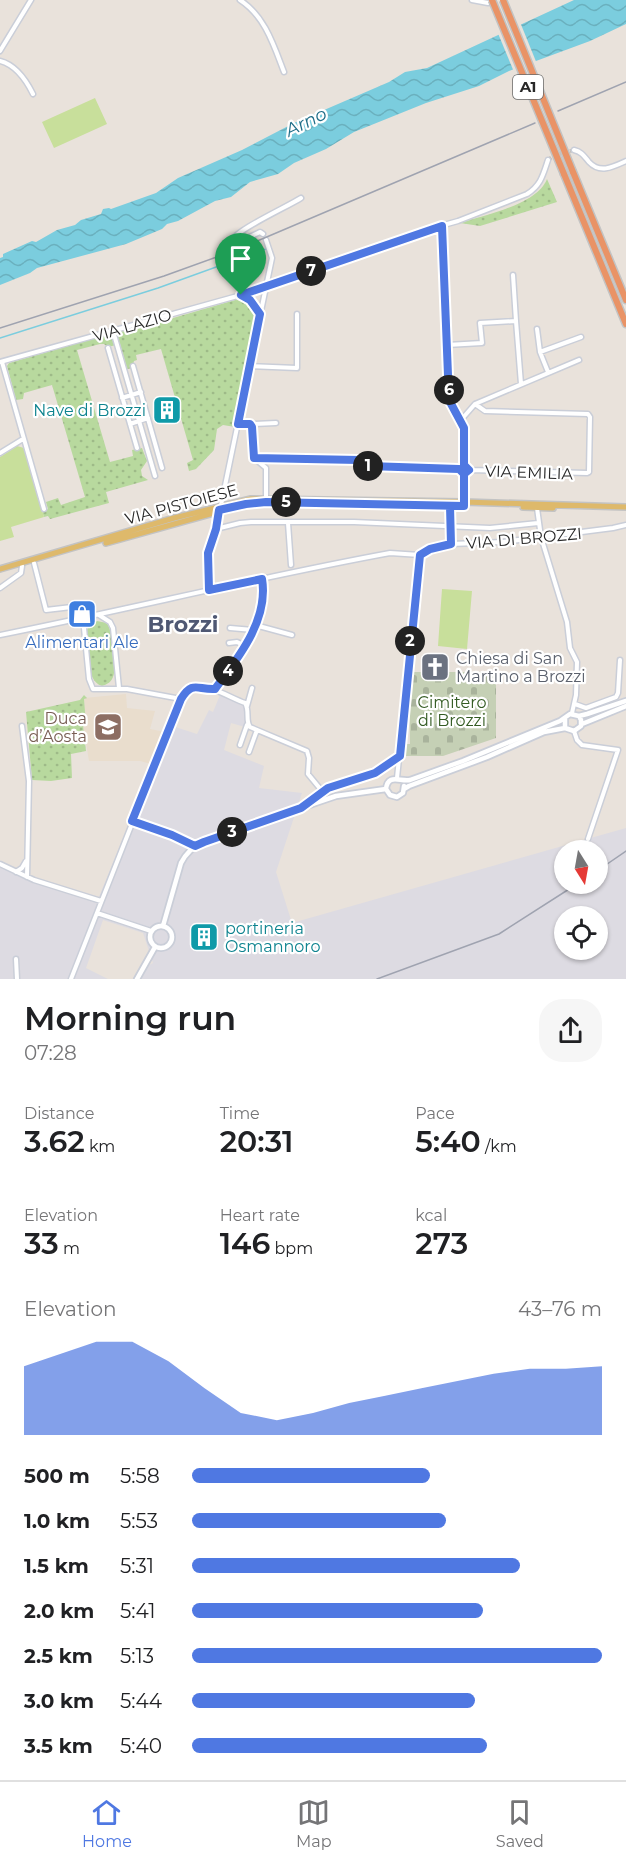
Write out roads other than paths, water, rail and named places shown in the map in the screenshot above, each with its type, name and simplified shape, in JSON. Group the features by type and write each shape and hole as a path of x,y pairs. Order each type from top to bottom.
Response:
{"highway":[{"name":"A1","path":"503,0 626,300"},
{"name":"A1","path":"490,1 626,324"}],"main road":[{"name":"VIA PISTOIESE","path":"0,571 245,500 266,498 626,508"},
{"name":"VIA PISTOIESE","path":"0,571 220,508 246,504 266,502 450,506 464,504 537,508 626,508"}],"street":[{"path":"0,51 31,0"},
{"path":"240,0 251,7 263,23 284,72"},
{"path":"471,0 490,1"},
{"path":"0,61 7,63 26,79 33,94"},
{"path":"574,150 579,151 599,169 608,169 626,161"},
{"name":"VIA LAZIO","path":"1,362 241,295 500,205 536,188 542,180 548,160"},
{"path":"263,233 233,244 230,243 232,237 243,230 301,198"},
{"path":"442,226 449,400 461,420 464,431 464,465 469,470 464,474"},
{"path":"209,590 208,553 216,529 272,253 266,240"},
{"path":"513,275 521,384"},
{"path":"241,295 250,300 260,314"},
{"path":"249,366 297,368 297,314"},
{"path":"447,345 482,343 480,323 516,321"},
{"path":"537,328 540,352 548,372"},
{"path":"113,331 155,476"},
{"path":"540,352 581,337"},
{"path":"108,348 137,448"},
{"path":"461,420 474,404 579,360"},
{"path":"1,362 44,510"},
{"path":"133,366 162,468"},
{"path":"115,374 125,371"},
{"path":"122,398 141,392"},
{"name":"VIA EMILIA","path":"469,470 588,473 590,417 588,414 485,411 474,404"},
{"path":"130,424 148,418"},
{"path":"238,424 276,423"},
{"path":"250,424 253,430 254,458 266,468 266,498"},
{"path":"0,453 23,439"},
{"path":"146,445 155,442"},
{"path":"254,458 359,460 368,466 459,469 464,465"},
{"path":"459,469 464,474 464,504"},
{"path":"450,506 451,544"},
{"path":"386,789 389,781 400,780 463,761 572,713 575,704 578,662 570,648 567,622 541,537 537,508"},
{"path":"216,529 240,523 288,522 354,522 490,528 538,523"},
{"path":"288,522 291,569"},
{"name":"VIA DI BROZZI","path":"0,635 262,579 291,569 394,552 420,555 430,549 451,544 541,537 626,525"},
{"path":"404,789 400,780 400,756 420,555"},
{"path":"34,563 46,610 80,606"},
{"path":"0,588 21,573 22,566"},
{"path":"214,690 245,646 254,628 264,594 262,579"},
{"path":"98,615 110,622 113,628 118,688"},
{"path":"83,618 89,679 92,686 98,690 118,688 181,699"},
{"path":"230,628 254,628 292,635"},
{"path":"229,644 237,642 245,646"},
{"path":"575,704 586,708 616,697 620,660"},
{"path":"71,979 132,821 187,689 191,687 214,690 245,703 247,706"},
{"path":"240,745 248,724 247,706 252,688"},
{"path":"572,713 579,716 626,700"},
{"path":"386,789 390,795 395,797 401,795 409,786 487,757 544,732 565,728 574,731 582,724 626,706"},
{"path":"579,716 582,724"},
{"path":"565,718 565,728"},
{"path":"248,724 288,744 305,749 309,758 308,774 322,791"},
{"path":"22,726 28,778 27,877"},
{"path":"249,752 257,730"},
{"path":"574,731 578,742 582,745 618,750 588,839"},
{"path":"301,808 322,791 375,773 400,756"},
{"path":"163,926 181,863 195,846 336,796 386,789"},
{"path":"132,821 195,846"},
{"path":"16,872 27,858"},
{"path":"0,864 27,877 101,901"},
{"path":"97,913 151,931"},
{"path":"163,926 171,932 171,941 164,948 155,947 149,939 151,931 155,927 163,926"},
{"path":"137,979 155,947"},
{"path":"16,959 17,979"}],"water":[{"name":"Arno","path":"574,0 626,0 626,24 590,41 509,71 479,86 426,103 354,132 326,149 294,163 278,174 250,182 231,197 215,201 178,221 167,224 162,229 126,244 37,268 0,285 0,258 3,254 32,241 36,242 57,230 75,225 81,220 101,214 103,209 111,209 156,193 178,178 242,150 294,123 389,82 405,72 427,68"}],"waterway":[{"path":"0,338 158,288 266,249"}],"tunnel":[{"path":"548,160 555,155 574,150"}],"railway":[{"path":"558,111 626,82"},
{"path":"0,328 164,276 236,250 535,123"},
{"path":"608,863 626,851"},
{"path":"377,979 499,934 561,894"}],"place":[{"name":"Nave di Brozzi","path":"167,410"},
{"name":"Alimentari Ale","path":"82,614"},
{"name":"Chiesa di San Martino a Brozzi","path":"435,667"},
{"name":"Duca d’Aosta","path":"108,727"},
{"name":"portineria Osmannoro","path":"204,937"}],"district":[{"name":"Brozzi","path":"183,624"}],"park label":[{"name":"Cimitero di Brozzi","path":"452,711"}]}
